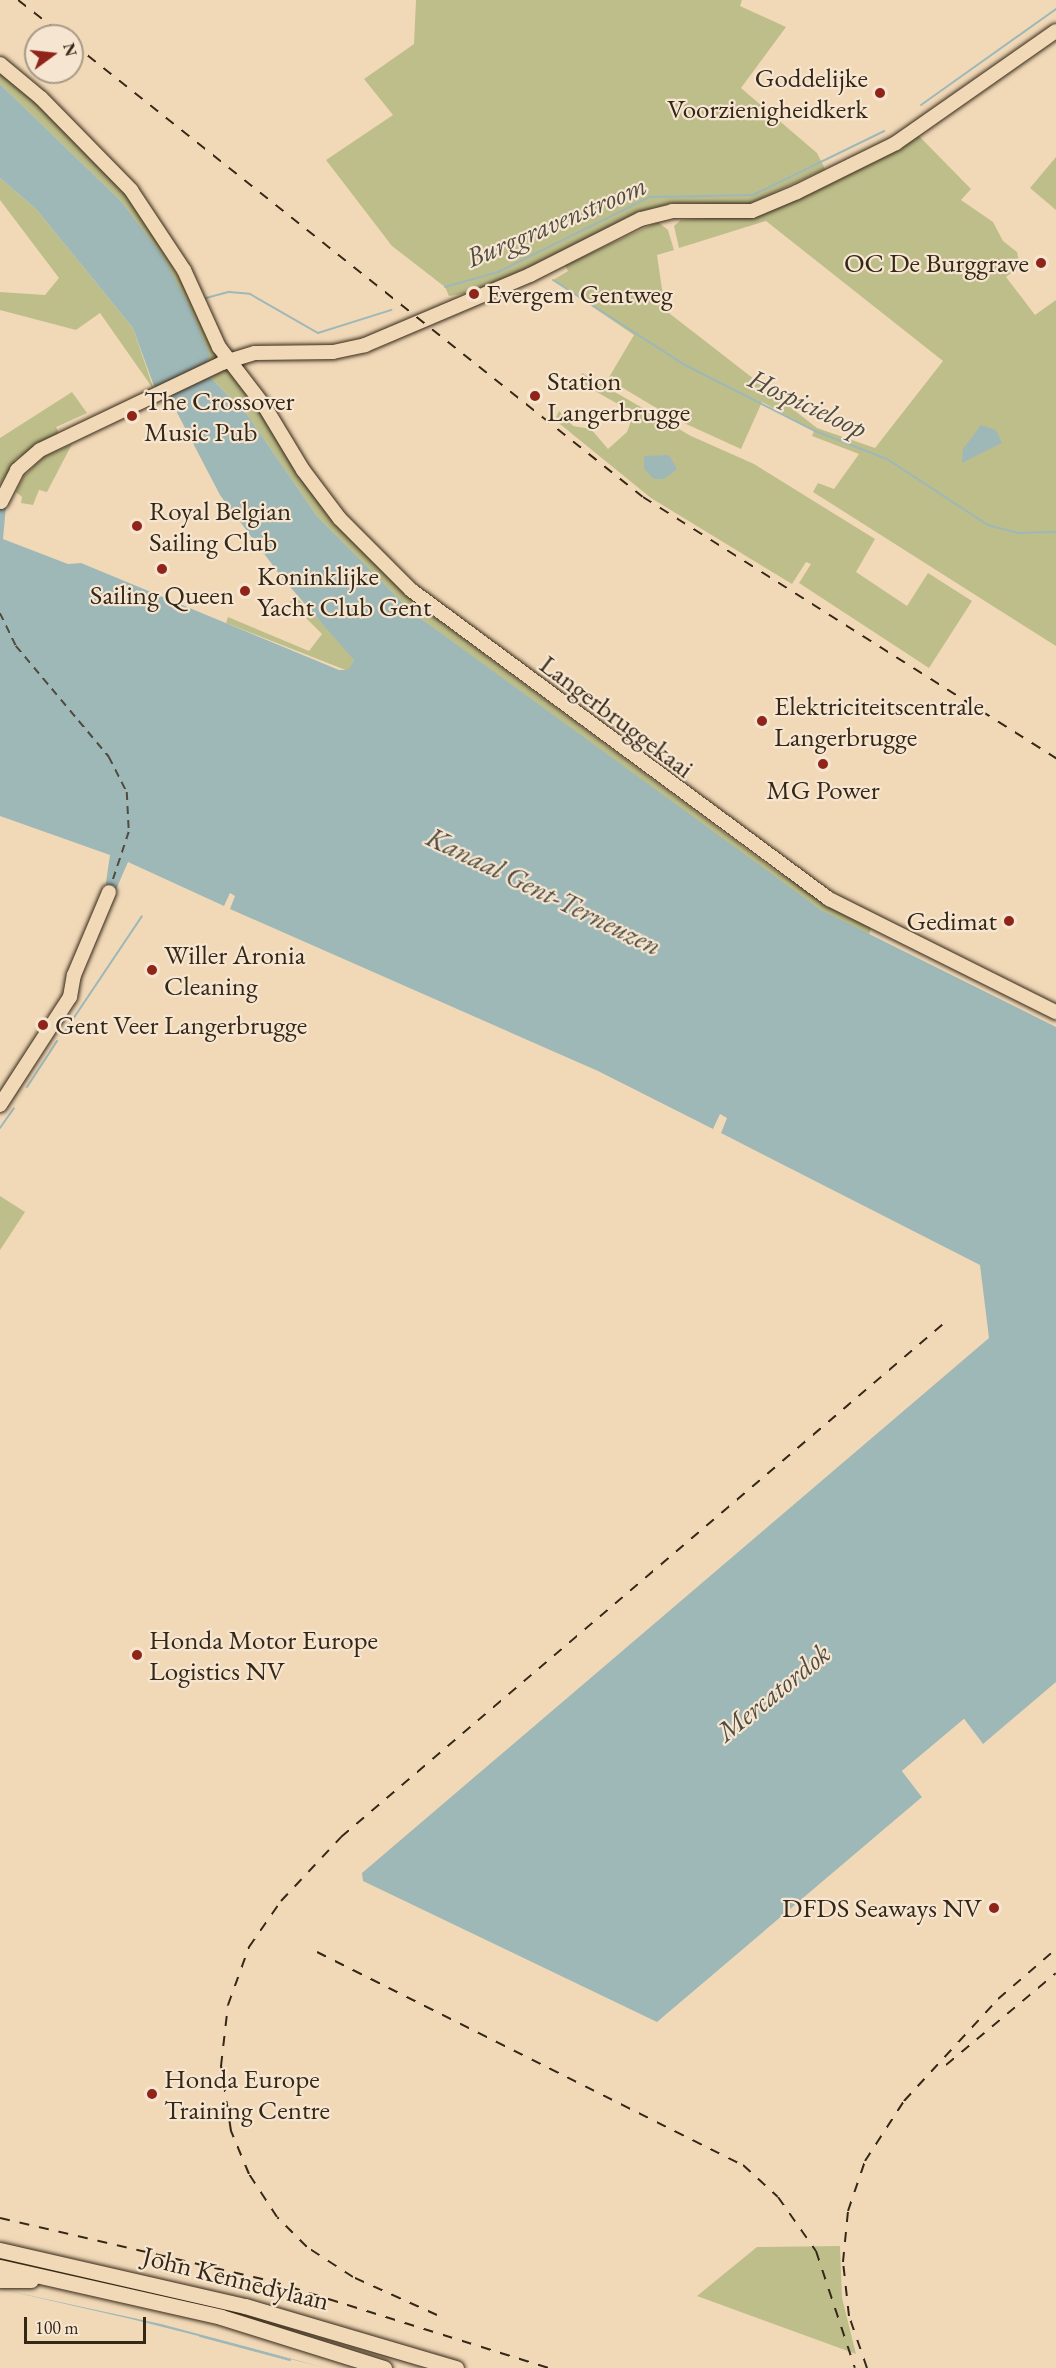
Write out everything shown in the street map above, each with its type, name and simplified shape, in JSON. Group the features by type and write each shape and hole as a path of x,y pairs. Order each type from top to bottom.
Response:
{"highway":[{"path":"0,2245 87,2268"},
{"name":"John Kennedylaan","path":"0,2250 87,2268 344,2332 456,2368"},
{"name":"John Kennedylaan","path":"0,2267 221,2317 384,2368"},
{"name":"John Kennedylaan","path":"0,2273 206,2322 362,2368"},
{"path":"0,2280 31,2280"}],"main road":[{"path":"1,502 17,470 28,458 207,369 255,353 345,351 452,309 641,219 672,211 752,211 797,192 901,140 1056,31"},
{"name":"Langerbruggekaai","path":"0,64 41,98 131,190 170,246 230,362 340,519 431,607 829,899 1056,1012"},
{"path":"0,1105 70,997 74,975 109,892"}],"green space":[{"path":"416,0 742,0 740,6 786,27 741,88 817,153 825,169 749,204 672,203 638,212 527,268 468,293 449,296 445,287 392,246 326,160 393,115 364,79 414,44"},
{"path":"0,71 38,102 127,193 260,410 335,523 356,545 427,612 777,872 871,927 869,936 821,910 688,817 412,612 317,516 246,413 210,377 205,366 210,356 162,255 121,201 0,84"},
{"path":"919,136 971,189 961,200 993,222 1003,241 1017,252 1020,266 1006,277 1035,315 1056,300 1056,646 813,492 818,483 834,489 859,454 812,436 814,431 762,402 741,449 673,418 608,379 634,335 553,280 568,271 565,265 658,222 668,230 674,250 657,255 665,310 817,428 875,448 943,361 766,221 679,248 674,226 681,220 762,215"},
{"path":"1056,157 1056,210 1030,188"},
{"path":"0,178 36,209 133,328 154,390 100,313 76,330 0,310 0,292 45,295 59,278 0,200"},
{"path":"582,373 691,436 754,464 875,539 856,572 907,606 928,573 972,601 929,668 799,583 811,564 806,562 792,584 651,498 555,420 559,411 573,426 591,429 608,449 627,432 634,413 586,386 580,379"},
{"path":"72,392 87,413 56,427 59,433 16,459 0,485 0,438"},
{"path":"72,444 47,492 39,490 33,505 21,503 22,497 16,492 24,476 44,457"},
{"path":"294,595 347,648 354,660 348,671 226,623 228,617 309,651 322,634 290,602"},
{"path":"0,1196 25,1212 0,1250"},
{"path":"840,2246 842,2298 856,2354 697,2296 757,2247"}],"water":[{"path":"0,84 121,201 162,255 191,310 210,356 205,366 210,377 246,413 317,516 412,612 821,910 1056,1027 1056,1682 983,1744 964,1719 902,1771 922,1797 657,2022 363,1881 362,1873 989,1338 980,1265 721,1133 727,1118 720,1114 713,1129 598,1071 230,909 235,896 230,893 224,906 128,862 115,892 105,889 110,855 0,816 0,502 6,506 3,539 68,564 81,563 339,670 348,670 354,660 283,579 220,495 172,403 155,389 133,328 36,209 0,178"},
{"path":"981,425 996,430 1002,443 962,463 963,449"},
{"path":"669,455 677,469 664,479 654,479 644,469 644,456"},
{"path":"0,2289 161,2324 326,2368 131,2319"}],"pier":[{"path":"964,1719 983,1744 964,1723 906,1772 922,1797 902,1771"}],"waterway":[{"name":"Burggravenstroom","path":"921,105 1056,9"},
{"name":"Burggravenstroom","path":"445,287 498,272 650,197 753,195 884,131"},
{"name":"Hospicieloop","path":"553,280 685,365 815,431 887,459 988,525 1018,533 1056,532"},
{"name":"Burggravenstroom","path":"206,298 229,292 250,294 318,333 391,310"},
{"path":"65,1031 142,916"},
{"path":"27,1087 57,1041"},
{"path":"0,1128 14,1108"},
{"path":"200,2336 290,2360"}],"ferry route":[{"path":"0,613 16,646 109,757 127,792 129,832 111,886"}],"railway":[{"path":"18,0 49,24"},
{"path":"84,53 643,497 1056,758"},
{"path":"437,2315 353,2277 307,2247 277,2217 249,2174 231,2131 221,2066 228,2005 249,1947 281,1901 341,1837 949,1319"},
{"path":"867,2368 849,2316 843,2262 848,2211 865,2161 904,2101 998,1999 1056,1949"},
{"path":"317,1952 743,2165 778,2197 816,2251 855,2368"},
{"path":"946,2065 1056,1973"},
{"path":"0,2218 271,2281 549,2368"}],"place":[{"name":"Goddelijke Voorzienigheidkerk","path":"880,93"},
{"name":"OC De Burggrave","path":"1041,263"},
{"name":"Evergem Gentweg","path":"474,294"},
{"name":"Station Langerbrugge","path":"535,396"},
{"name":"The Crossover Music Pub","path":"132,416"},
{"name":"Royal Belgian Sailing Club","path":"137,526"},
{"name":"Sailing Queen","path":"162,569"},
{"name":"Koninklijke Yacht Club Gent","path":"245,591"},
{"name":"Elektriciteitscentrale Langerbrugge","path":"762,721"},
{"name":"MG Power","path":"823,764"},
{"name":"Gedimat","path":"1009,921"},
{"name":"Willer Aronia Cleaning","path":"152,970"},
{"name":"Gent Veer Langerbrugge","path":"43,1025"},
{"name":"Honda Motor Europe Logistics NV","path":"137,1655"},
{"name":"DFDS Seaways NV","path":"994,1908"},
{"name":"Honda Europe Training Centre","path":"152,2094"}],"water label":[{"name":"Kanaal Gent-Terneuzen","path":"544,891"},
{"name":"Mercatordok","path":"773,1692"}]}
